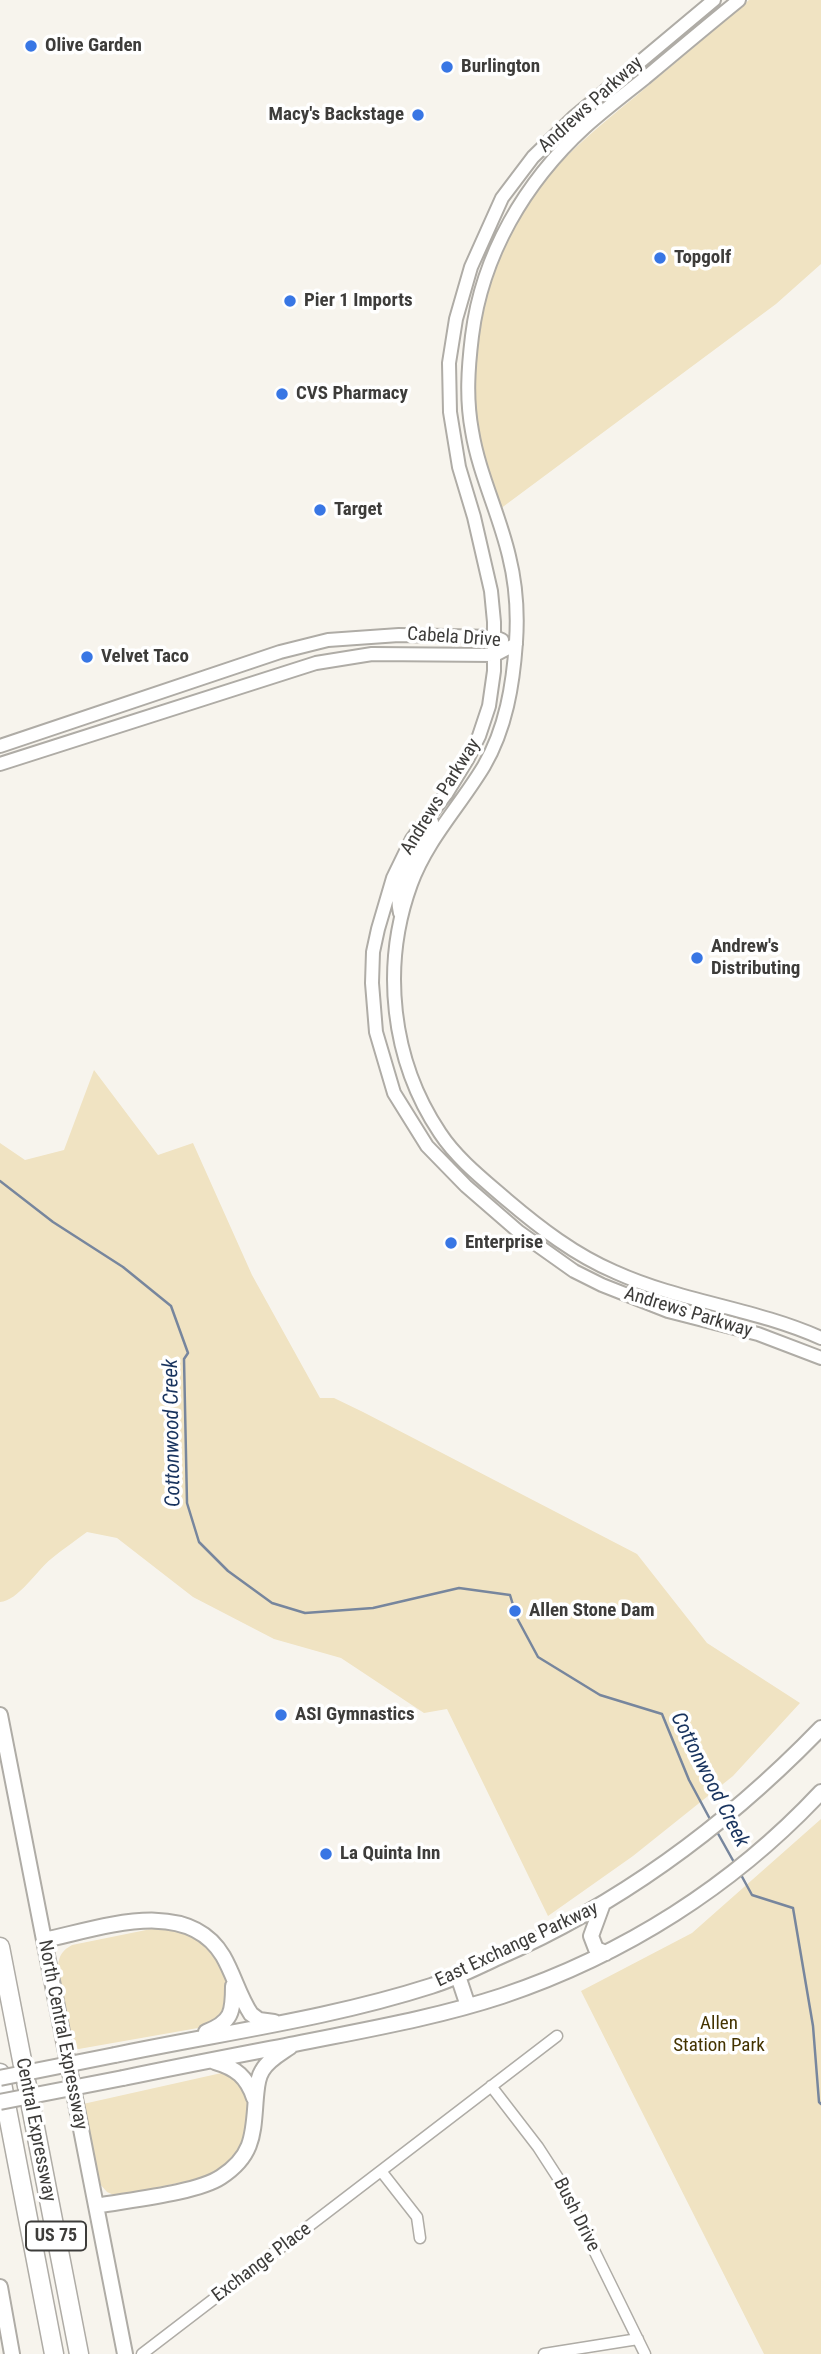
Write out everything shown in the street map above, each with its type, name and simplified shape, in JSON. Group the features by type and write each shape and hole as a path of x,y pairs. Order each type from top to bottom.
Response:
{"highway":[{"name":"Central Expressway","path":"0,1947 79,2354"},
{"name":"Central Expressway","path":"0,2075 54,2354"}],"main road":[{"name":"North Central Expressway","path":"0,1715 125,2354"},
{"name":"East Exchange Parkway","path":"0,2075 293,2021 434,1986 458,1976 553,1933 651,1874 757,1791 821,1728"},
{"name":"East Exchange Parkway","path":"0,2102 351,2034 468,2006 532,1985 639,1937 681,1910 718,1885 789,1824 821,1792"},
{"path":"601,1906 591,1936 596,1949 606,1953"},
{"path":"44,1940 147,1920 183,1924 211,1941 222,1955 251,2014 268,2022 293,2021"},
{"path":"458,1976 468,2006"},
{"path":"190,2039 218,2028 227,2021 233,2005 233,1978"},
{"path":"96,2206 197,2187 221,2177 239,2160 252,2140 257,2084 263,2068 270,2060 296,2043"},
{"path":"212,2061 236,2070 244,2077 256,2102"},
{"path":"0,2287 12,2354"}],"street":[{"name":"Andrews Parkway","path":"714,0 573,118 533,157 502,198 471,267 456,319 449,363 450,412 459,467 491,591 495,655 489,706 468,758 412,839 393,878 373,952 372,983 376,1032 394,1093 427,1146 466,1186 519,1233 602,1286 668,1311 758,1334 820,1354"},
{"name":"Andrews Parkway","path":"738,0 583,128 547,168 517,208 486,272 474,321 467,388 478,462 509,553 515,589 517,620 513,675 505,715 484,765 429,846 410,885 397,932 394,979 396,1028 412,1085 440,1134 479,1176 530,1219 585,1257 614,1272 703,1302 761,1316 821,1338"},
{"path":"687,23 696,35"},
{"path":"471,267 486,272"},
{"name":"Cabela Drive","path":"0,746 280,652 328,640 398,635 495,637 516,644"},
{"name":"Cabela Drive","path":"0,764 317,663 372,654 495,655 516,644"},
{"path":"401,917 397,899 411,861 430,830 432,822 428,817"},
{"path":"376,1032 396,1028"},
{"path":"519,1233 530,1219"},
{"path":"698,1320 703,1302"},
{"name":"Exchange Place","path":"142,2354 557,2036"},
{"name":"Bush Drive","path":"491,2086 538,2147 560,2181 645,2354"},
{"path":"381,2171 417,2217 420,2238"},
{"path":"544,2354 638,2339"}],"green space":[{"name":"Topgolf","path":"749,0 821,0 821,264 776,304 500,509 485,461 475,412 475,352 487,291 510,234 543,183 576,148"},
{"path":"94,1070 158,1155 193,1143 252,1275 320,1398 334,1398 363,1412 637,1554 707,1643 800,1703 733,1776 633,1856 548,1916 447,1709 424,1713 341,1658 274,1639 193,1597 117,1538 87,1532 51,1559 14,1596 0,1602 0,1143 25,1160 64,1150"},
{"name":"Allen Station Park","path":"821,1819 821,2354 764,2354 581,1991 692,1933"},
{"path":"156,1928 188,1936 212,1953 226,1978 227,2012 198,2028 73,2050 58,1966 62,1953 72,1945"},
{"path":"226,2072 244,2082 250,2109 244,2140 225,2167 206,2177 116,2196 107,2192 99,2183 83,2104"}],"waterway":[{"name":"Cottonwood Creek","path":"0,1181 53,1222 123,1267 171,1306 188,1353 184,1359 187,1503 199,1542 228,1571 272,1603 305,1613 373,1608 459,1588 510,1595 517,1618 538,1657 600,1695 662,1714 689,1780 711,1821"},
{"name":"Cottonwood Creek","path":"716,1830 735,1864"},
{"name":"Cottonwood Creek","path":"740,1873 752,1895 793,1908 813,2026 821,2104"}],"place":[{"name":"Olive Garden","path":"31,46"},
{"name":"Burlington","path":"447,67"},
{"name":"Macy's Backstage","path":"418,115"},
{"name":"Topgolf","path":"660,258"},
{"name":"Pier 1 Imports","path":"290,301"},
{"name":"CVS Pharmacy","path":"282,394"},
{"name":"Target","path":"320,510"},
{"name":"Velvet Taco","path":"87,657"},
{"name":"Andrew's Distributing","path":"697,958"},
{"name":"Enterprise","path":"451,1243"},
{"name":"Allen Stone Dam","path":"515,1611"},
{"name":"ASI Gymnastics","path":"281,1715"},
{"name":"La Quinta Inn","path":"326,1854"}]}
